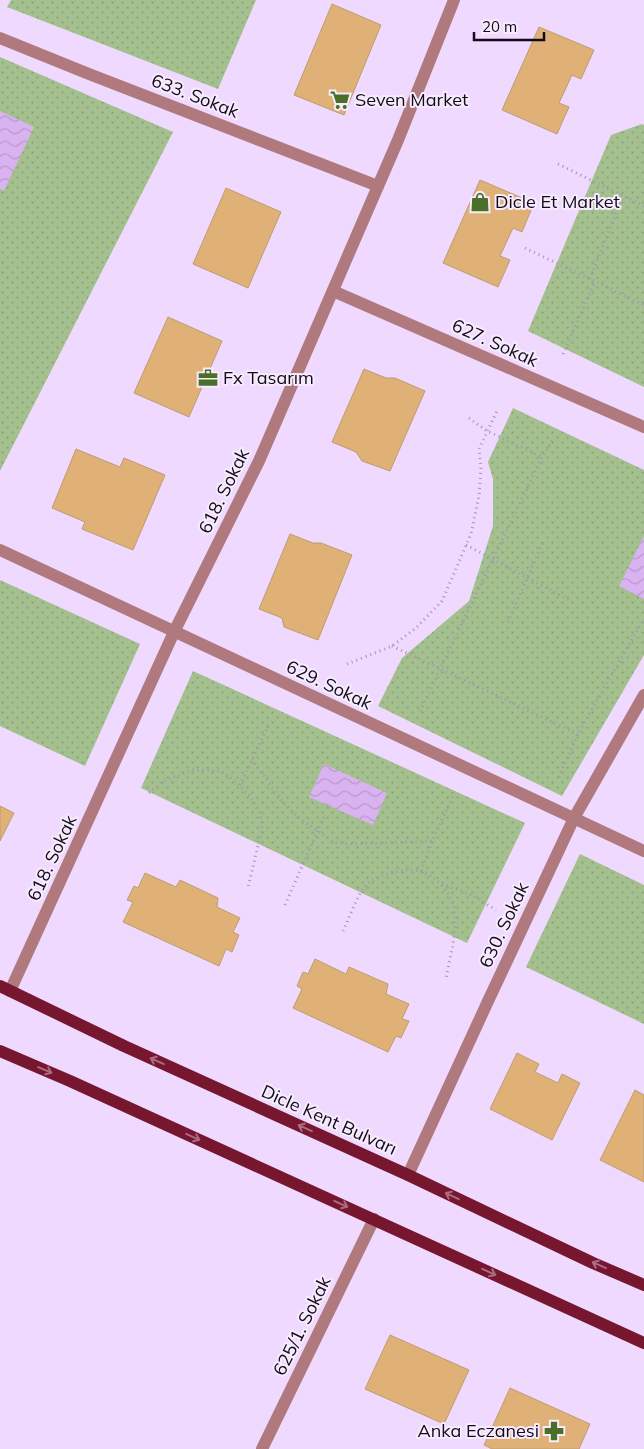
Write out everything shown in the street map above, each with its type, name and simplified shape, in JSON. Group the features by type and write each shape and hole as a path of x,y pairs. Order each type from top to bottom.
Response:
{"main road":[{"name":"Dicle Kent Bulvarı","path":"5,988 124,1046 644,1285"},
{"path":"0,1052 70,1081 644,1343"}],"street":[{"name":"618. Sokak","path":"5,988 174,632 258,461 378,186 454,0"},
{"name":"633. Sokak","path":"0,38 378,186"},
{"name":"627. Sokak","path":"332,291 644,427"},
{"name":"629. Sokak","path":"0,550 644,851"},
{"name":"630. Sokak","path":"408,1176 574,818 644,695"},
{"name":"625/1. Sokak","path":"262,1449 374,1219"}],"path":[{"path":"558,164 644,206"},
{"path":"590,279 623,196"},
{"path":"525,248 644,305"},
{"path":"563,354 595,281"},
{"path":"348,664 392,646 416,628 442,601 471,534 479,496 481,467 479,449 498,409"},
{"path":"469,418 488,431 542,457"},
{"path":"420,711 542,457 553,440"},
{"path":"508,622 544,540"},
{"path":"466,546 571,601"},
{"path":"559,778 578,734 643,620"},
{"path":"392,646 578,734"},
{"path":"240,785 270,722"},
{"path":"252,759 281,800 299,818 333,842 350,844 432,841"},
{"path":"149,792 164,781 194,770 220,771 240,785 250,796 260,814 262,828 248,888"},
{"path":"422,871 432,841 454,794"},
{"path":"285,905 325,814"},
{"path":"343,932 365,885 388,873 422,871 439,883 453,905 456,926 446,979"},
{"path":"439,883 470,894 496,910"}],"green space":[{"path":"11,0 256,0 218,89 7,7"},
{"path":"0,57 173,132 0,471"},
{"path":"642,124 644,125 644,387 528,331 611,135"},
{"path":"513,408 644,470 644,655 562,796 378,706 402,658 469,601 493,526 493,479 488,462"},
{"path":"0,580 140,644 85,766 0,726"},
{"path":"193,671 525,823 467,943 141,788"},
{"path":"580,854 644,885 644,1024 526,967"}],"water":[{"path":"0,111 34,127 4,191 0,189"},
{"path":"644,536 644,599 619,586"},
{"path":"324,764 387,793 373,825 309,797"}],"building":[{"path":"332,4 381,25 344,115 294,95"},
{"path":"539,27 594,50 581,79 572,75 559,103 569,107 557,134 502,110"},
{"path":"480,180 534,203 522,232 513,228 500,256 510,260 498,287 443,263"},
{"path":"226,188 281,212 248,288 193,264"},
{"path":"168,317 222,341 189,417 134,393"},
{"path":"364,369 386,378 395,378 425,391 390,471 362,461 356,452 332,442"},
{"path":"76,449 120,467 124,458 165,475 133,550 82,529 85,522 52,508"},
{"path":"290,534 352,555 318,640 284,627 282,618 259,609"},
{"path":"0,806 14,813 0,841"},
{"path":"145,873 176,887 180,880 218,898 217,907 240,918 233,932 239,935 232,952 226,949 219,966 123,922 133,902 127,900 134,886 138,888"},
{"path":"315,959 346,974 349,967 388,984 386,994 409,1004 402,1019 409,1021 401,1038 396,1036 388,1052 293,1008 302,989 297,986 303,972 308,974"},
{"path":"517,1053 539,1064 535,1072 558,1083 562,1074 580,1083 552,1140 490,1109"},
{"path":"635,1090 644,1095 644,1182 600,1160"},
{"path":"390,1335 469,1370 444,1424 365,1389"},
{"path":"510,1388 590,1424 579,1449 492,1449 484,1445"}],"place":[{"name":"Seven Market","path":"340,100"},
{"name":"Dicle Et Market","path":"480,202"},
{"name":"Fx Tasarım","path":"208,378"},
{"name":"Anka Eczanesi","path":"554,1431"}]}
